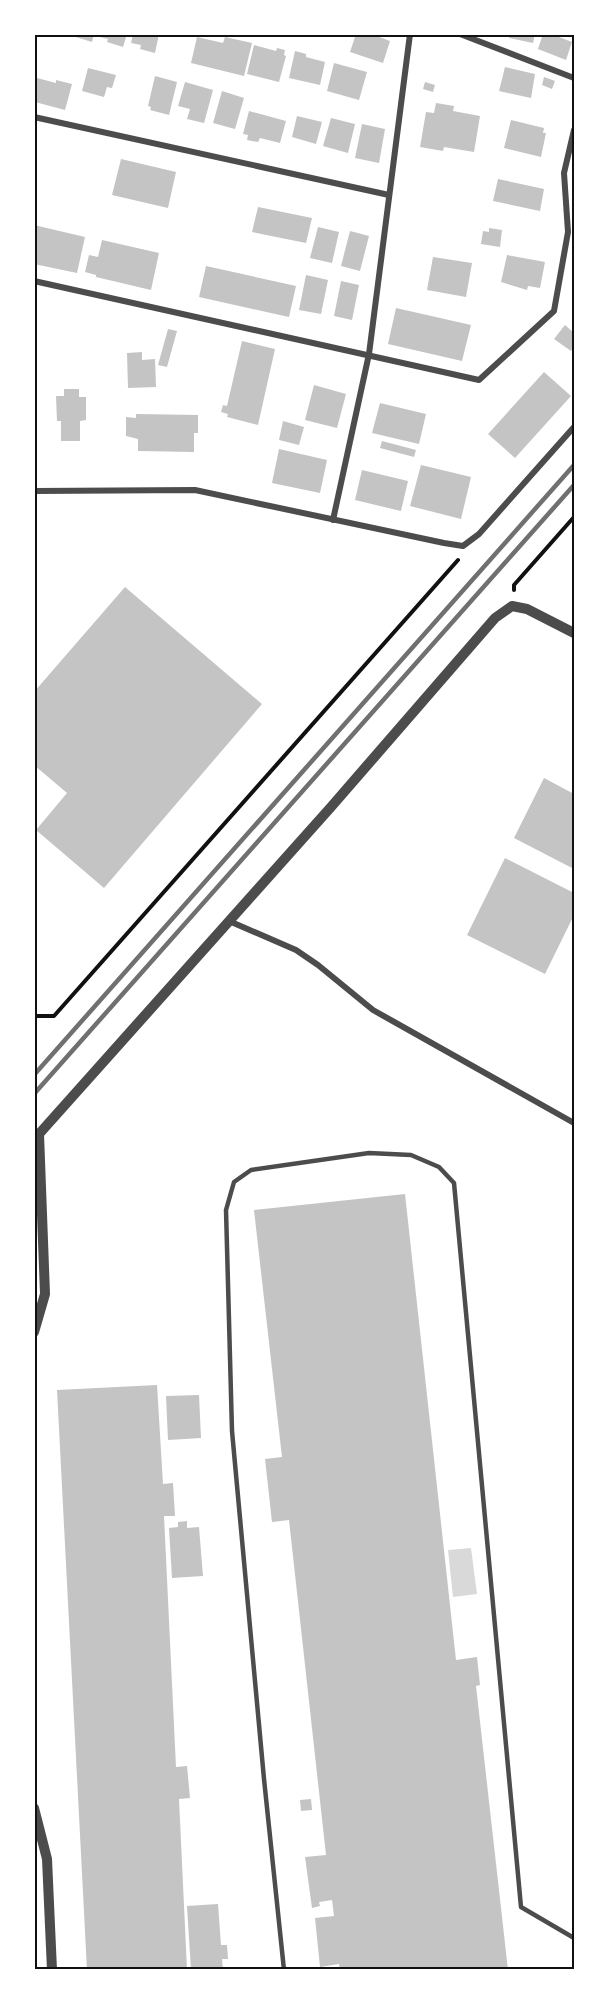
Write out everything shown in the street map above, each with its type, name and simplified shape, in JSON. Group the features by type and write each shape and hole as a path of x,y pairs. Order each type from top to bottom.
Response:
{"street":[{"path":"333,520 369,354 410,34"},
{"path":"460,34 574,78"},
{"path":"34,117 389,195"},
{"path":"34,281 479,380 554,311 568,231 564,174 574,130"},
{"path":"34,491 195,490 463,546 479,534 574,427"},
{"path":"34,1332 45,1294 39,1134 495,618 512,606 527,609 574,633"},
{"path":"229,921 296,950 373,1010 574,1123"},
{"path":"34,1808 47,1859 52,1970"}],"lane":[{"path":"284,1970 232,1431 225,1210 234,1182 251,1170 369,1153 411,1155 439,1167 454,1184 521,1907 574,1938"}],"path":[{"path":"512,606 514,585 574,517"},
{"path":"34,1016 54,1016 459,559 463,546"}],"shaded area":[{"path":"471,1548 477,1594 453,1597 448,1550"}],"building":[{"path":"66,34 94,34 92,42"},
{"path":"101,34 127,34 123,47 107,42 108,39 100,37"},
{"path":"133,34 159,34 155,53 140,49 141,45 131,43"},
{"path":"356,34 371,34 390,41 383,63 350,52"},
{"path":"510,34 535,34 533,43 509,38"},
{"path":"543,34 551,34 572,42 566,60 538,49"},
{"path":"197,37 223,43 225,37 252,43 244,76 191,63"},
{"path":"254,45 276,51 277,48 285,50 284,55 286,56 279,82 247,74"},
{"path":"295,51 306,54 306,57 325,62 320,85 289,78"},
{"path":"334,63 367,72 359,100 327,91"},
{"path":"505,67 535,74 531,98 499,91"},
{"path":"88,68 116,75 112,88 107,87 104,97 82,91"},
{"path":"155,76 177,82 169,115 150,110 151,107 148,106"},
{"path":"544,77 555,81 552,89 542,85"},
{"path":"37,78 72,84 65,110 35,102 37,93 34,92"},
{"path":"185,82 213,90 204,123 187,119 190,109 178,106"},
{"path":"425,82 435,85 433,92 423,89"},
{"path":"222,91 244,98 235,129 213,123"},
{"path":"436,103 454,106 453,111 480,116 474,152 444,147 443,151 420,147 426,112 434,113"},
{"path":"249,111 286,121 280,143 260,138 258,142 247,140 248,135 243,134"},
{"path":"297,116 322,122 316,144 292,137"},
{"path":"331,118 355,124 348,153 323,146"},
{"path":"511,120 544,128 543,133 546,133 541,157 504,148"},
{"path":"362,124 385,129 379,163 355,158"},
{"path":"121,159 176,172 168,208 112,195"},
{"path":"498,179 544,189 540,211 493,201"},
{"path":"258,207 312,218 306,243 252,232"},
{"path":"34,225 85,237 77,273 34,264"},
{"path":"318,227 339,232 332,263 310,258"},
{"path":"489,228 502,230 500,247 481,244 483,231 489,232"},
{"path":"350,231 369,236 360,271 341,266"},
{"path":"102,240 159,253 151,290 96,277 96,275 85,272 89,255 98,257"},
{"path":"507,255 545,262 540,288 528,286 527,290 501,282"},
{"path":"433,257 472,263 466,297 427,290"},
{"path":"206,266 296,286 289,317 199,297"},
{"path":"306,275 328,280 321,314 299,310"},
{"path":"341,281 359,285 352,320 334,316"},
{"path":"396,308 471,325 462,361 388,344"},
{"path":"565,325 574,333 574,346 571,351 554,339"},
{"path":"168,329 177,331 167,367 158,365"},
{"path":"242,341 275,349 258,425 227,417 228,414 221,412 223,405 227,406"},
{"path":"142,352 142,360 155,359 156,387 128,388 127,353"},
{"path":"544,372 571,396 515,458 488,434"},
{"path":"314,385 346,394 337,428 305,420"},
{"path":"64,389 79,389 79,397 86,397 86,420 80,421 80,441 61,441 61,421 57,421 56,396 64,396"},
{"path":"380,403 426,414 419,444 372,433"},
{"path":"136,414 198,415 198,433 194,433 194,452 138,451 138,439 126,436 126,417 136,418"},
{"path":"283,421 304,427 299,445 279,440"},
{"path":"382,441 416,450 414,457 380,448"},
{"path":"279,449 327,460 320,493 272,483"},
{"path":"421,465 471,477 461,519 410,506"},
{"path":"362,470 408,481 401,511 355,500"},
{"path":"125,587 262,704 104,888 36,830 67,793 34,765 34,692"},
{"path":"544,778 574,794 574,869 514,838"},
{"path":"505,858 574,893 574,915 545,974 467,935"},
{"path":"405,1194 456,1660 477,1657 480,1685 476,1686 508,1970 340,1970 339,1964 320,1967 315,1918 334,1916 332,1900 319,1902 320,1906 312,1908 305,1857 326,1855 289,1520 272,1522 265,1459 282,1457 254,1210"},
{"path":"157,1385 163,1484 173,1483 175,1516 164,1516 176,1767 187,1766 190,1798 179,1799 187,1970 87,1970 57,1390"},
{"path":"199,1395 201,1438 168,1440 166,1396"},
{"path":"187,1521 187,1528 199,1527 203,1576 172,1578 169,1528 178,1527 178,1522"},
{"path":"311,1799 312,1810 301,1811 300,1800"},
{"path":"218,1904 221,1945 227,1945 228,1959 222,1959 223,1970 191,1970 187,1906"}],"railway":[{"path":"34,1075 574,465"},
{"path":"34,1094 574,485"}]}
